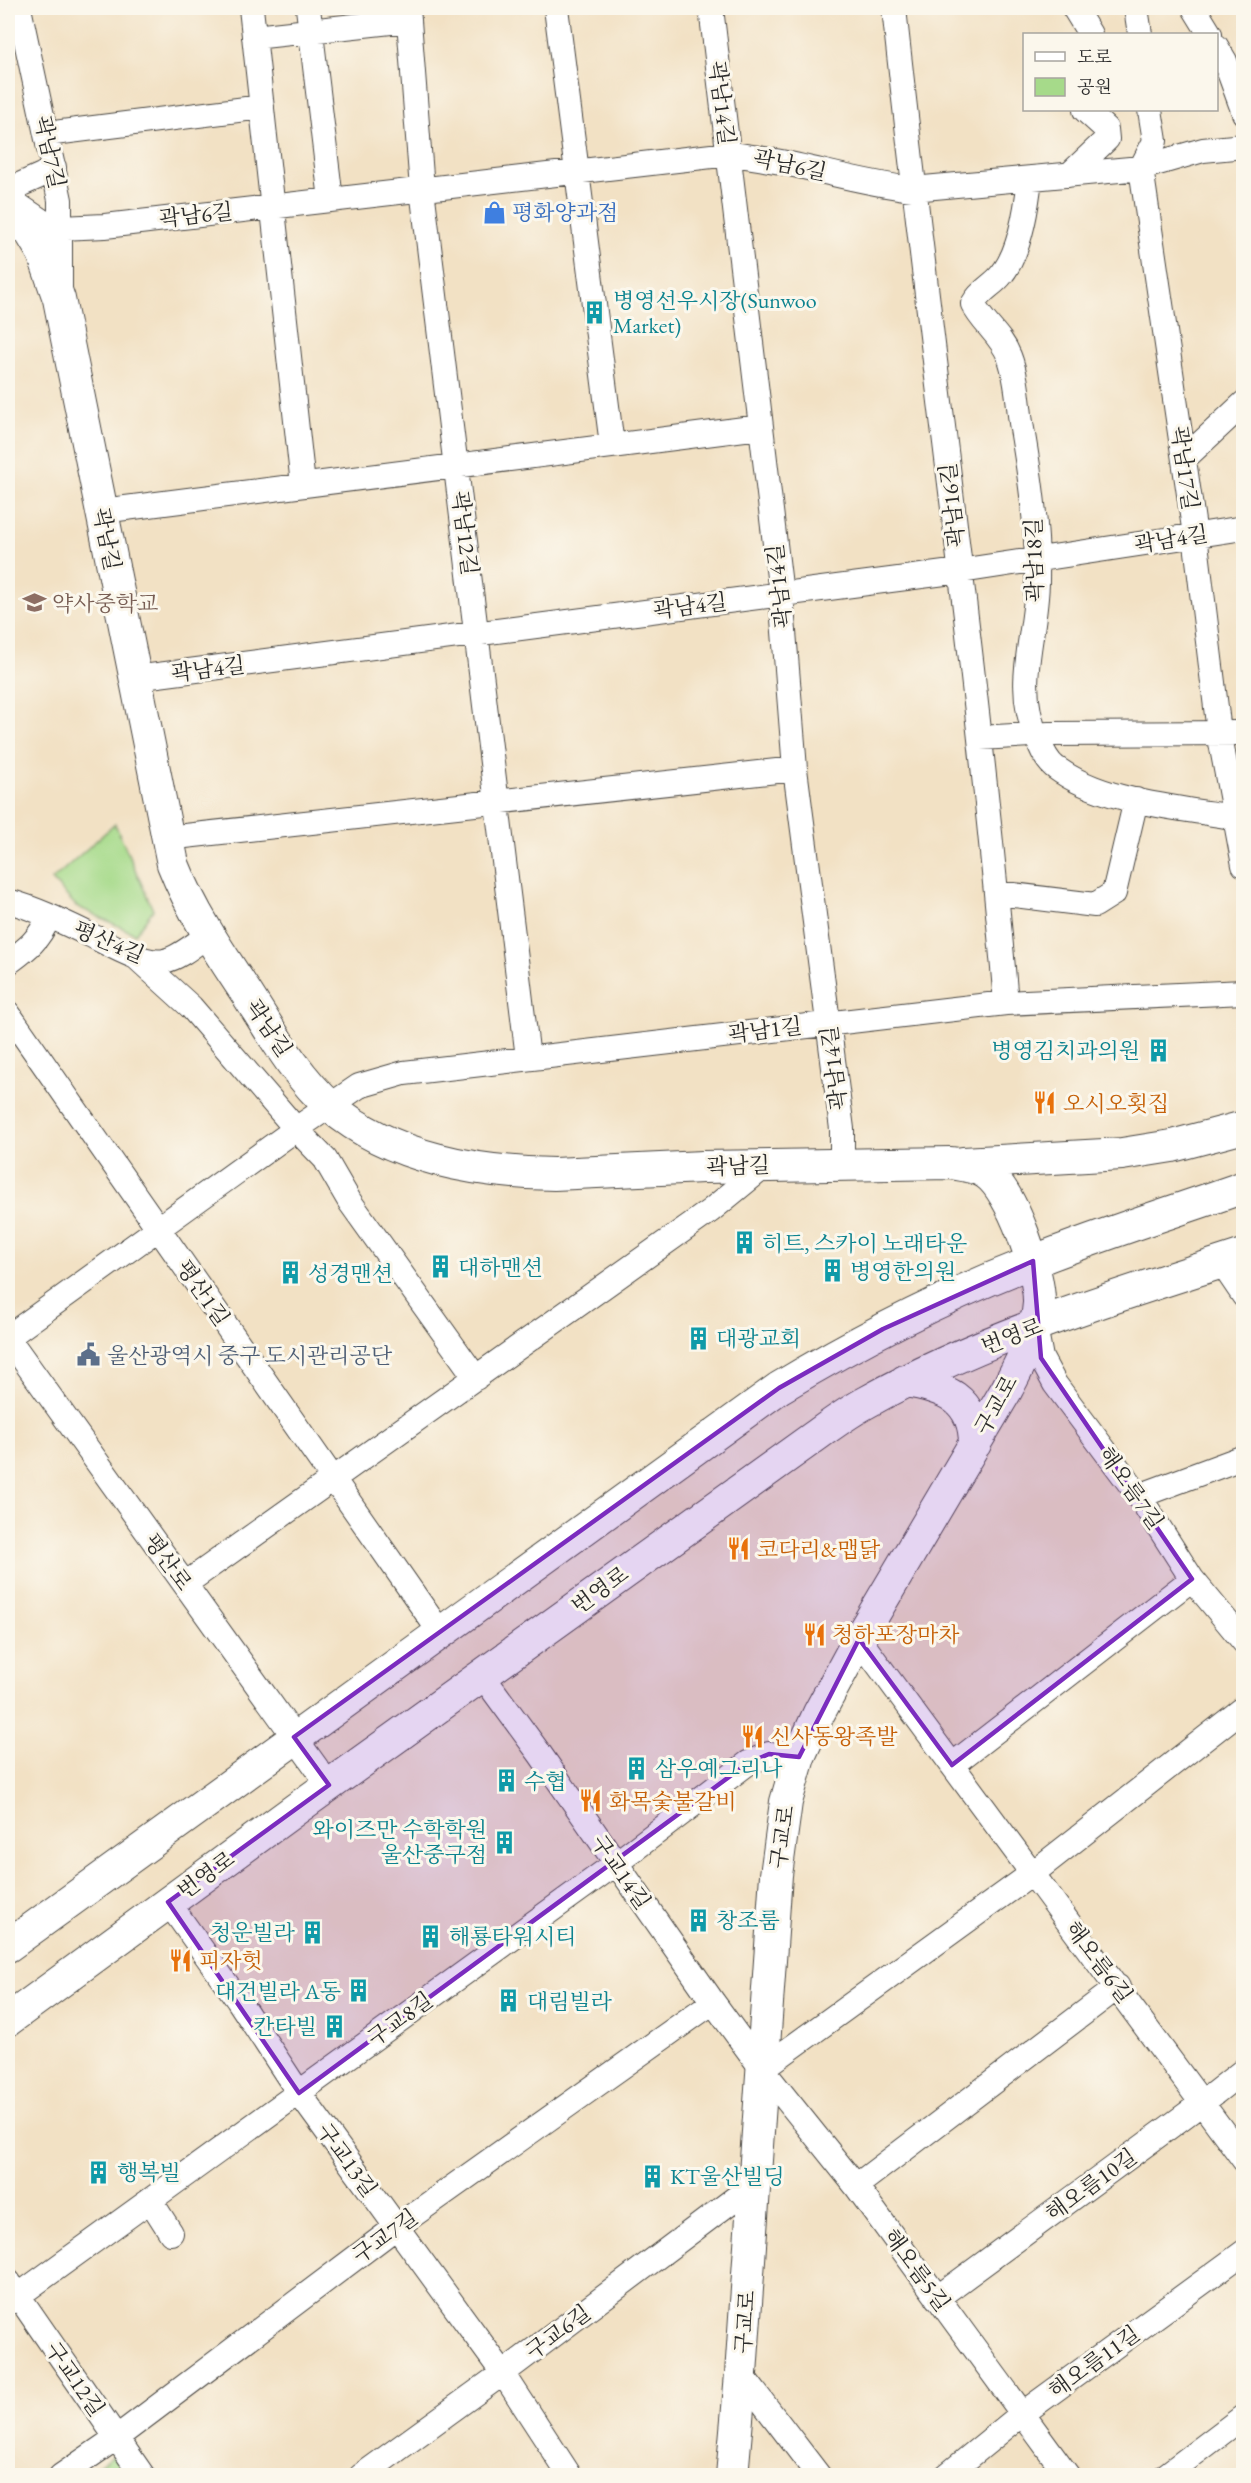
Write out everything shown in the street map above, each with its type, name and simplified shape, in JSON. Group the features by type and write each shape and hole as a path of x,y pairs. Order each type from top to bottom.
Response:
{"main road":[{"name":"곽남길","path":"8,208 31,233 43,254 59,299 173,864 182,888 208,935 296,1068 331,1106 363,1129 397,1145 437,1159 516,1174 766,1165 951,1163 970,1166 986,1173 998,1185 1009,1202 1033,1261"},
{"path":"951,1163 1122,1154 1172,1146 1244,1127"},
{"path":"8,1947 294,1737 779,1388 883,1329 966,1289 1033,1261 1244,1187"},
{"name":"번영로","path":"8,2020 329,1785 864,1403 972,1351 1035,1326 1232,1258"},
{"name":"구교로","path":"732,2475 776,1875 786,1802 799,1757 819,1713 859,1639 1007,1389 1035,1326 1038,1282 1033,1261"},
{"path":"905,1382 936,1388 960,1401 973,1421 975,1444"}],"street":[{"name":"곽남7길","path":"19,8 60,200 59,299"},
{"path":"251,8 303,485"},
{"path":"556,8 612,445"},
{"name":"곽남14길","path":"711,8 781,594 795,769 842,1129 842,1164"},
{"name":"곽남16길","path":"894,8 913,189 980,738 1006,1003"},
{"path":"1074,8 1089,33"},
{"path":"1136,8 1140,33"},
{"path":"1194,8 1209,33"},
{"path":"254,37 309,19 409,14"},
{"name":"곽남12길","path":"409,14 422,189 528,1058"},
{"path":"309,19 331,200"},
{"path":"1218,49 1225,61 1244,113"},
{"path":"46,134 261,107"},
{"path":"1069,175 1107,139 1106,129 1086,111"},
{"path":"1141,168 1155,141 1150,111"},
{"name":"곽남6길","path":"61,228 105,226 729,154 761,157 878,185 913,189 1141,168 1203,150 1244,146"},
{"path":"8,190 54,167"},
{"name":"곽남17길","path":"1141,168 1195,535 1219,732 1239,818 1244,865"},
{"name":"곽남18길","path":"1030,178 1012,257 1002,274 980,292 973,304 976,311 995,332 1009,356 1030,479 1037,559 1035,609 1026,664 1025,695 1028,716 1045,755 1054,766 1071,778 1136,800 1239,818"},
{"path":"8,200 46,224 61,228"},
{"path":"1184,459 1244,403"},
{"path":"102,511 760,427"},
{"name":"곽남4길","path":"135,678 960,571 1244,528"},
{"path":"980,738 1036,735 1244,733"},
{"path":"166,838 795,769"},
{"path":"997,893 1095,905 1114,892 1136,800"},
{"name":"평산4길","path":"8,901 136,957 152,961 164,961 208,935"},
{"path":"8,963 32,946 41,935 49,917"},
{"path":"136,957 198,1014 296,1129 325,1159 350,1202 476,1378"},
{"name":"곽남1길","path":"8,1338 296,1129 359,1086 404,1072 1006,1003 1244,992"},
{"name":"평산1길","path":"8,1013 440,1632"},
{"path":"185,1584 710,1211 766,1165"},
{"path":"1232,1258 1244,1296"},
{"name":"해오름7길","path":"1035,1326 1041,1358 1055,1384 1139,1496 1192,1579 1244,1642"},
{"name":"평산로","path":"8,1338 329,1785"},
{"path":"1139,1496 1244,1457"},
{"path":"952,1765 1192,1579"},
{"name":"해오름6길","path":"859,1639 1244,2160"},
{"name":"구교14길","path":"482,1675 540,1754 712,2002 762,2068"},
{"path":"762,2068 1033,1873 1244,1708"},
{"name":"구교8길","path":"11,2294 150,2200 615,1864 748,1763 769,1754 799,1757"},
{"name":"구교13길","path":"168,1902 238,2000 298,2093 395,2228 504,2373 570,2475"},
{"path":"856,2186 1118,1987"},
{"name":"구교7길","path":"62,2475 116,2438 395,2228 712,2002"},
{"name":"해오름5길","path":"762,2068 856,2186 1068,2475"},
{"name":"해오름10길","path":"937,2298 1244,2070"},
{"name":"구교6길","path":"361,2475 504,2373 753,2185"},
{"path":"150,2200 171,2233"},
{"name":"해오름11길","path":"946,2475 1022,2414 1244,2252"},
{"name":"구교12길","path":"11,2294 143,2475"},
{"path":"741,2374 819,2475"},
{"path":"1165,2475 1244,2416"}],"highlighted area":[{"path":"1033,1261 1041,1358 1192,1579 952,1765 859,1639 799,1757 769,1754 748,1763 299,2093 168,1902 329,1785 294,1737 718,1430 779,1388 883,1329"}],"green space":[{"path":"115,824 153,910 135,934 76,906 52,880"},
{"path":"116,2454 132,2476 84,2476"}],"place":[{"name":"평화양과점","path":"494,212"},
{"name":"병영선우시장(Sunwoo Market)","path":"595,313"},
{"name":"약사중학교","path":"34,603"},
{"name":"병영김치과의원","path":"1158,1050"},
{"name":"오시오횟집","path":"1045,1103"},
{"name":"히트, 스카이 노래타운","path":"744,1243"},
{"name":"대하맨션","path":"440,1267"},
{"name":"병영한의원","path":"832,1271"},
{"name":"성경맨션","path":"290,1273"},
{"name":"대광교회","path":"698,1338"},
{"name":"울산광역시 중구 도시관리공단","path":"89,1355"},
{"name":"코다리&맵닭","path":"739,1549"},
{"name":"청하포장마차","path":"814,1634"},
{"name":"신사동왕족발","path":"752,1736"},
{"name":"삼우예그리나","path":"637,1768"},
{"name":"수협","path":"506,1781"},
{"name":"화목숯불갈비","path":"591,1801"},
{"name":"와이즈만 수학학원 울산중구점","path":"505,1842"},
{"name":"창조룸","path":"698,1920"},
{"name":"청운빌라","path":"313,1932"},
{"name":"해룡타워시티","path":"431,1936"},
{"name":"피자헛","path":"181,1960"},
{"name":"대건빌라 A동","path":"359,1991"},
{"name":"대림빌라","path":"509,2001"},
{"name":"칸타빌","path":"335,2026"},
{"name":"행복빌","path":"99,2172"},
{"name":"KT울산빌딩","path":"652,2176"}]}
